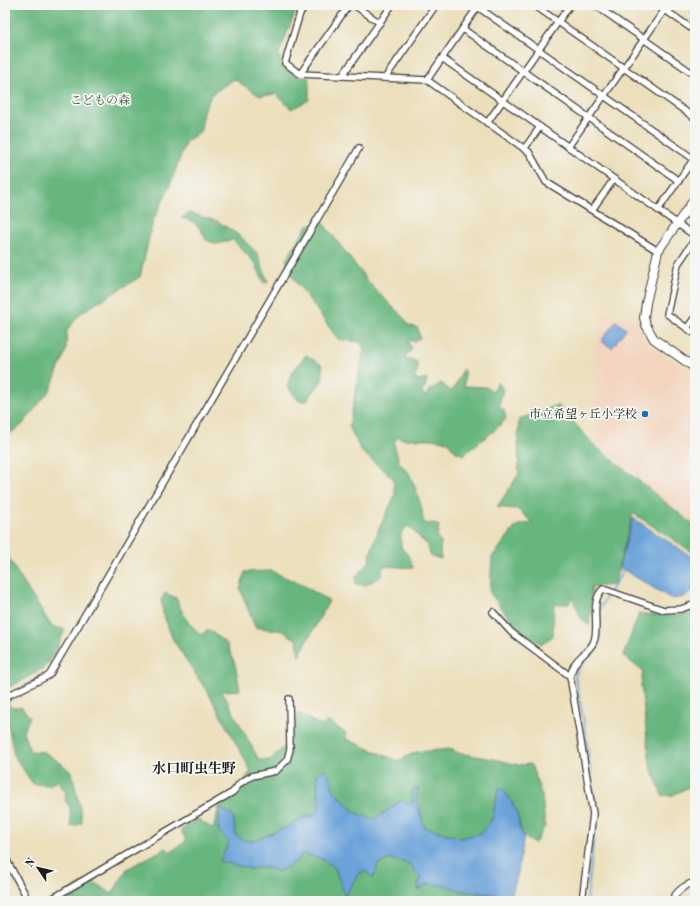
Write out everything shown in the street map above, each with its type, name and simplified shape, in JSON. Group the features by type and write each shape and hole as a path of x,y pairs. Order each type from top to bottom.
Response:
{"street":[{"path":"296,5 300,13"},
{"path":"306,5 300,13 285,64 300,74 427,80 524,148 533,158 546,182 658,251"},
{"path":"300,74 349,5"},
{"path":"354,5 380,23"},
{"path":"342,76 392,5"},
{"path":"385,78 436,5"},
{"path":"534,5 695,118"},
{"path":"487,123 570,5"},
{"path":"595,5 695,75"},
{"path":"658,5 666,8 695,31"},
{"path":"427,80 478,6 695,159 658,210"},
{"path":"568,147 666,8"},
{"path":"463,29 678,181"},
{"path":"442,58 695,237 678,264 667,314 695,334"},
{"path":"524,148 540,127"},
{"path":"5,697 50,674 359,148"},
{"path":"592,210 614,179"},
{"path":"695,198 658,251 644,312 646,325 650,333 659,343 695,368"},
{"path":"687,328 695,317"},
{"path":"582,901 593,814 570,676 576,661 591,647 594,640 596,634 595,608 599,593 605,590 664,610 681,610 695,604"},
{"path":"493,612 511,632 570,676"},
{"path":"48,901 233,792 240,783 252,776 276,772 287,760 290,750 289,699"},
{"path":"5,857 25,894 26,901"},
{"path":"672,901 674,895 688,884 695,882"}],"shaded area":[{"name":"市立希望ヶ丘小学校","path":"602,312 638,319 646,340 654,348 695,376 695,524 597,445 594,383 596,341"}],"green space":[{"name":"こどもの森","path":"5,5 290,5 295,13 279,53 281,65 299,77 309,78 309,100 291,109 276,94 260,96 234,79 212,94 203,112 201,132 186,141 171,183 153,221 140,277 82,312 67,330 66,351 50,390 22,425 5,437"},
{"path":"190,213 217,221 240,236 258,254 268,282 264,283 256,264 233,240 217,244 206,240 200,228 192,221 181,218"},
{"path":"323,223 370,284 405,319 408,325 418,328 420,338 414,342 410,340 408,344 412,347 410,352 405,355 406,360 411,359 417,362 417,372 414,378 420,380 427,379 422,392 425,397 429,390 442,383 450,391 454,389 463,369 465,374 464,386 486,387 493,392 498,382 503,390 499,405 504,410 506,419 464,455 456,452 447,441 431,439 403,439 397,437 394,443 399,462 409,473 417,492 423,520 427,524 433,523 439,526 437,537 441,543 441,559 431,556 427,545 408,526 401,533 401,547 410,558 413,568 385,566 382,569 382,576 365,585 356,584 356,577 369,562 378,531 395,495 393,478 361,451 349,426 364,349 360,342 338,339 292,276 286,260 308,225"},
{"path":"306,355 322,365 323,379 306,402 298,400 287,386 292,373"},
{"path":"558,405 593,444 695,526 695,554 633,513 614,585 592,587 589,626 581,618 572,597 569,604 554,604 553,636 541,644 519,631 490,593 492,557 516,526 532,522 517,509 497,507 519,474 519,419"},
{"path":"5,551 52,627 65,629 57,649 44,668 5,690"},
{"path":"271,571 303,585 329,601 299,656 297,640 283,631 255,627 240,589 245,572"},
{"path":"165,593 176,598 185,618 200,635 209,630 227,644 235,664 240,690 222,691 259,760 270,760 285,746 298,713 322,726 327,721 346,733 346,739 398,761 416,752 451,749 458,753 519,765 531,764 542,796 545,826 535,843 522,834 515,809 509,799 499,788 492,819 481,833 461,838 424,827 417,799 418,788 415,787 412,794 414,800 409,804 402,800 373,820 354,812 334,790 325,770 317,773 319,809 314,815 305,817 289,826 253,841 243,840 236,835 233,816 229,842 221,861 250,869 264,867 279,871 299,860 301,853 325,860 335,868 345,895 359,873 366,871 373,878 378,864 390,859 409,863 420,877 418,890 428,884 448,886 461,891 498,895 505,901 55,901 84,882 99,885 112,894 127,869 166,848 171,852 186,841 181,830 198,819 213,829 220,804 237,791 251,771 210,696 173,640 163,613 161,600"},
{"path":"695,613 695,784 671,796 662,795 650,765 641,685 643,671 623,656 639,614 671,616"},
{"path":"38,677 35,686 12,699 8,704 13,708 21,707 30,717 23,732 30,751 44,752 72,773 82,823 71,827 70,808 65,800 66,793 58,781 48,785 33,784 14,756 9,728 5,722 5,698"}],"water":[{"path":"616,321 626,329 612,348 601,341"},
{"path":"633,518 695,559 695,589 684,597 672,599 619,567"},
{"path":"326,769 334,790 354,812 373,820 402,800 409,804 414,801 412,794 415,787 418,788 417,799 424,827 461,838 481,833 492,819 499,787 502,789 513,805 520,830 524,836 517,876 510,901 505,901 498,895 461,891 448,886 428,884 418,890 420,877 409,863 390,859 378,864 373,879 366,871 359,873 345,896 335,868 325,860 301,853 299,860 279,871 264,867 251,869 220,861 229,842 218,830 220,808 233,816 236,835 243,840 253,841 289,826 305,817 314,815 319,809 317,773"}],"waterway":[{"path":"587,901 596,813 584,723 575,676 582,664 597,647 599,642 600,610 623,570"}],"place":[{"name":"市立希望ヶ丘小学校","path":"645,414"}],"district":[{"name":"水口町虫生野","path":"194,768"}]}
